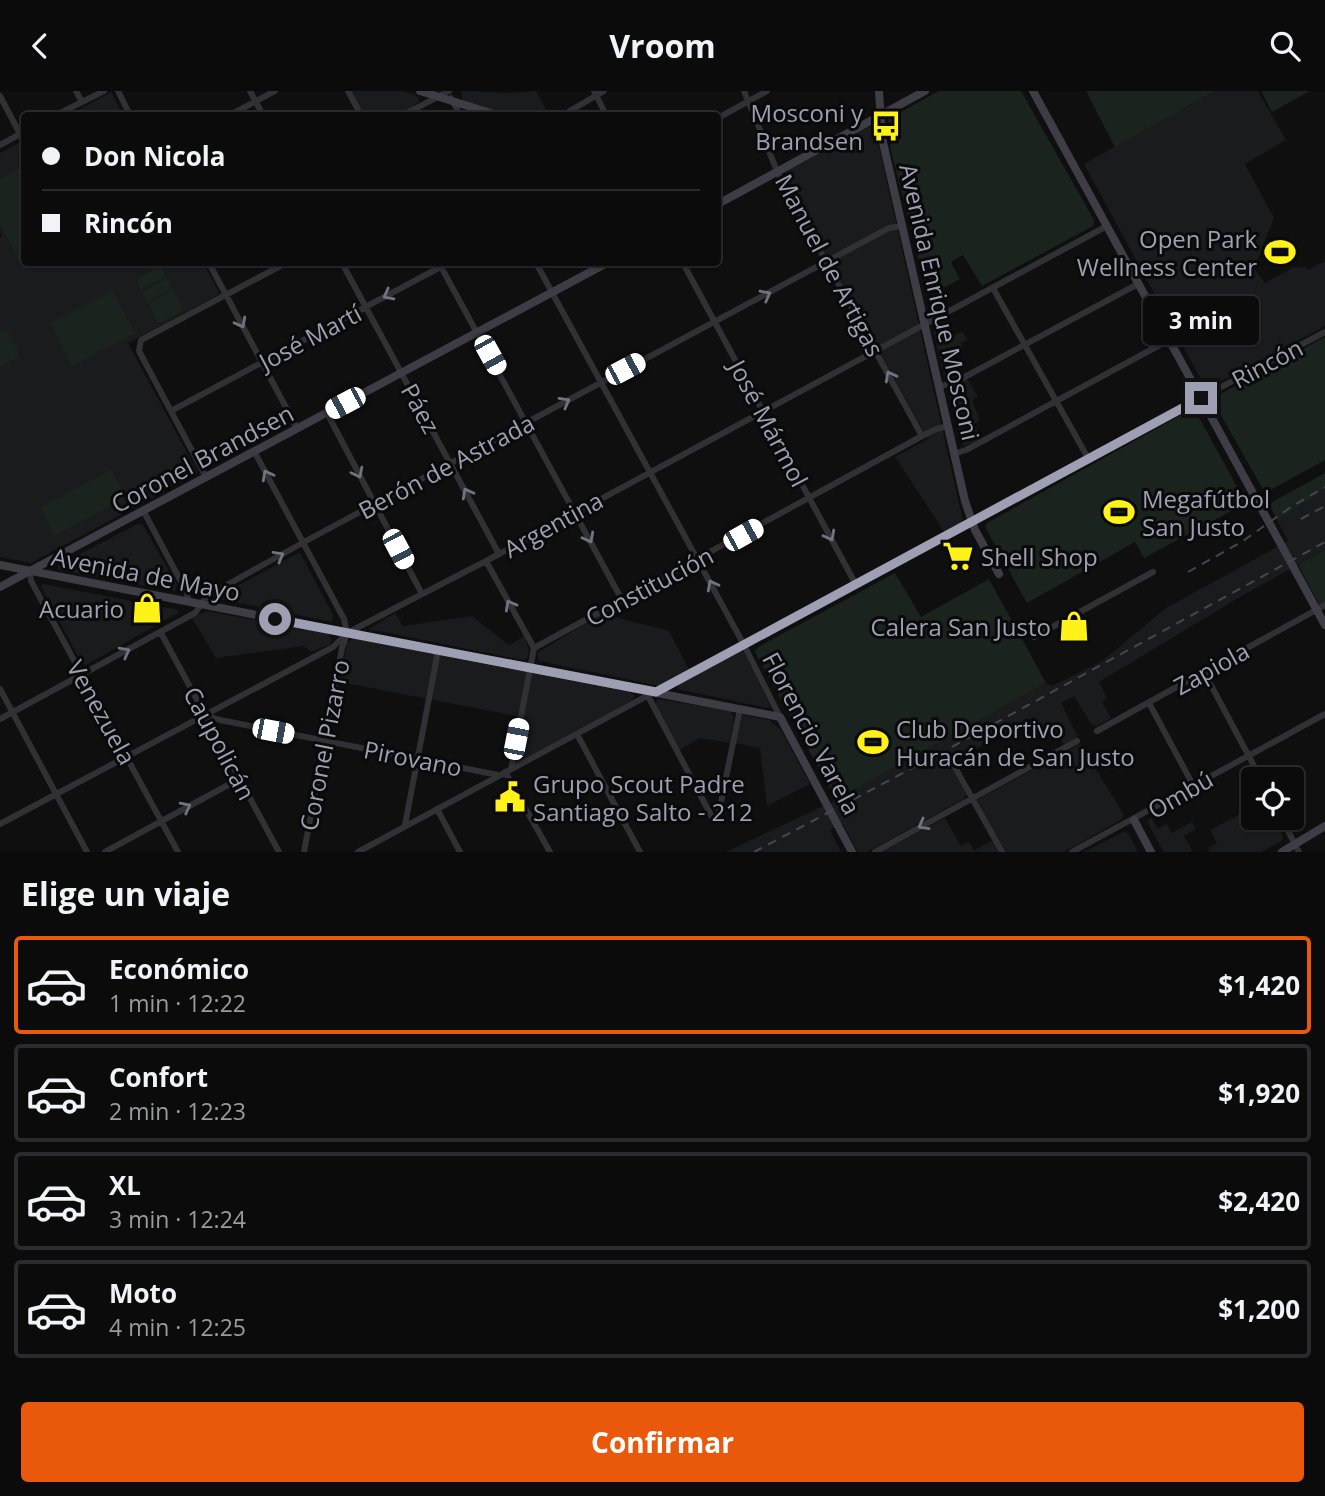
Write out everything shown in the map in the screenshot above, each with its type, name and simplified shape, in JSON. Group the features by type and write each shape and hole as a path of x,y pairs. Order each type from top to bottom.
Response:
{"street":[{"path":"76,91 82,102"},
{"path":"61,112 104,91"},
{"path":"118,91 128,112"},
{"path":"250,91 261,112"},
{"path":"236,112 275,91"},
{"path":"348,91 358,112"},
{"path":"420,91 487,112"},
{"path":"410,112 448,91 458,112"},
{"path":"567,112 595,93 604,91"},
{"name":"Manuel de Artigas","path":"744,91 779,172 922,436"},
{"path":"721,116 767,91"},
{"name":"Avenida Enrique Mosconi","path":"879,91 882,138 971,521 999,574"},
{"path":"721,202 925,91"},
{"path":"1033,91 1201,398 1321,607 1325,625"},
{"path":"595,93 604,112"},
{"path":"0,96 21,131"},
{"path":"0,145 21,134"},
{"name":"Berón de Astrada","path":"0,719 195,613 207,596 890,228 902,226"},
{"name":"Argentina","path":"0,824 333,647 347,633 486,561 1107,226"},
{"path":"210,266 298,428"},
{"path":"206,477 139,351 139,345 141,340 280,266"},
{"name":"Páez","path":"344,266 499,554"},
{"name":"José Martí","path":"171,411 439,266"},
{"path":"444,266 622,600"},
{"name":"Florencio Varela","path":"538,266 744,645 852,852"},
{"name":"Coronel Brandsen","path":"0,587 601,266"},
{"name":"José Mármol","path":"685,266 855,583"},
{"path":"939,387 959,380 1138,284"},
{"path":"993,288 1088,458"},
{"name":"Rincón","path":"358,852 368,850 405,825 1325,332"},
{"path":"956,453 1056,402 1169,339"},
{"path":"327,413 422,594"},
{"name":"Constitución","path":"534,648 922,436 949,426"},
{"name":"Coronel Pizarro","path":"254,451 344,619 347,633 304,852"},
{"path":"144,512 186,591 189,602"},
{"path":"486,561 534,648 508,770 550,852"},
{"name":"Avenida de Mayo","path":"0,565 780,717"},
{"name":"Venezuela","path":"30,572 31,581 178,852"},
{"path":"1034,637 1153,572"},
{"name":"Zapiola","path":"1097,731 1321,607"},
{"name":"Caupolicán","path":"161,633 279,852"},
{"path":"405,825 438,650"},
{"path":"1204,672 1256,767"},
{"path":"0,689 88,852"},
{"path":"652,694 714,821 718,817 740,709"},
{"path":"1149,703 1193,785"},
{"name":"Ombú","path":"1072,852 1325,714"},
{"name":"Pirovano","path":"205,715 498,775"},
{"path":"576,734 640,852"},
{"path":"875,852 1077,741"},
{"path":"952,762 1002,852"},
{"path":"105,852 239,779"},
{"path":"437,809 460,852"},
{"path":"1134,820 1150,852"},
{"path":"1282,852 1297,848 1325,826"},
{"path":"1288,830 1297,848"}],"shaded area":[{"path":"350,91 402,91 419,98 419,102 404,112 362,112"},
{"path":"461,91 536,91 547,112 497,112 463,101"},
{"path":"939,91 1021,91 1094,220 1093,226 982,286 963,255 951,262 960,279 935,292 927,274 923,276 891,151 888,119"},
{"path":"1086,91 1215,91 1115,147"},
{"path":"1215,91 1258,91 1286,140 1245,164 1274,218 1254,269 1265,283 1292,268 1305,267 1308,270 1325,261 1325,326 1210,387 1204,385 1084,164"},
{"path":"1261,91 1310,91 1272,112"},
{"path":"111,92 121,112 74,112"},
{"path":"869,126 875,129 963,521 945,533 895,457 928,439 784,180 785,172"},
{"path":"21,142 21,266 205,266 220,294 128,343 198,473 31,563 0,557 0,153"},
{"path":"21,168 21,263 0,224 0,179"},
{"path":"160,266 166,276 141,290 136,280"},
{"path":"167,278 172,288 147,302 142,292"},
{"path":"173,290 184,310 159,323 148,303"},
{"path":"113,291 135,333 72,366 50,323"},
{"path":"945,317 954,335 963,332 967,340 961,343 963,350 953,353 963,374 948,382 945,380 933,330 935,322"},
{"path":"6,329 20,356 0,367 0,332"},
{"path":"1325,337 1325,460 1265,493 1213,401 1215,397"},
{"path":"967,378 978,397 972,400 980,421 974,424 983,439 963,446 948,391"},
{"name":"Megafútbol San Justo","path":"1190,410 1196,412 1246,503 1144,558 1135,542 1027,603 985,527 987,523"},
{"path":"111,470 126,498 55,535 40,507"},
{"path":"1325,473 1325,550 1245,594 1099,682 1107,698 1102,702 1111,718 1097,726 1091,724 1074,696 1061,703 1077,735 1064,745 1057,732 1047,737 1034,717 949,763 966,794 964,799 867,852 858,852 842,823 830,830 841,852 726,852 836,800 1046,683 1052,686 1101,662 1166,608 1288,541 1269,504"},
{"path":"1325,473 1325,489 1277,520 1269,504"},
{"path":"138,524 143,525 177,585 175,591 59,570 58,565"},
{"path":"1325,550 1325,603 1320,606 1298,565"},
{"path":"298,553 301,554 333,615 332,622 219,599 219,596"},
{"name":"Club Deportivo Huracán de San Justo","path":"895,573 921,617 989,579 1046,683 836,800 755,652 758,647"},
{"path":"43,584 179,610 86,665 82,664 41,586"},
{"path":"206,611 328,633 332,640 330,644 311,652 304,646 216,658 192,618"},
{"path":"395,613 403,626 472,616 509,645 525,636 529,652 523,660 369,629"},
{"path":"602,614 669,631 689,669 660,685 655,685 539,661 537,654 540,651"},
{"path":"353,638 635,695 631,701 514,765 521,717 340,682 347,643"},
{"path":"738,650 744,652 771,707 677,689 679,683"},
{"path":"658,699 731,711 734,718 730,743 700,738 678,751 655,705"},
{"path":"742,715 769,720 781,730 810,784 767,806 760,748 735,743"},
{"path":"1080,744 1123,813 1122,819 1064,852 1003,852 977,800"},
{"path":"1241,814 1241,830 1281,830 1283,840 1261,852 1210,852 1208,848 1217,843 1210,830"},
{"path":"1151,817 1158,829 1167,824 1172,833 1192,822 1196,829 1184,836 1193,852 1164,852 1147,822"},
{"path":"945,818 961,846 969,842 974,850 992,841 998,852 881,852"},
{"path":"1124,832 1128,833 1138,852 1083,852"}],"railway":[{"path":"1188,572 1243,541 1325,487"},
{"path":"1301,519 1325,506"},
{"path":"754,852 950,748 1325,542"}],"place":[{"name":"Mosconi y Brandsen","path":"886,126"},
{"name":"Open Park Wellness Center","path":"1280,252"},
{"name":"Megafútbol San Justo","path":"1119,512"},
{"name":"Shell Shop","path":"958,556"},
{"name":"Acuario","path":"147,608"},
{"name":"Calera San Justo","path":"1074,626"},
{"name":"Club Deportivo Huracán de San Justo","path":"873,742"},
{"name":"Grupo Scout Padre Santiago Salto - 212","path":"510,797"}],"route":[{"path":"275,619 656,692 1201,398"}]}
